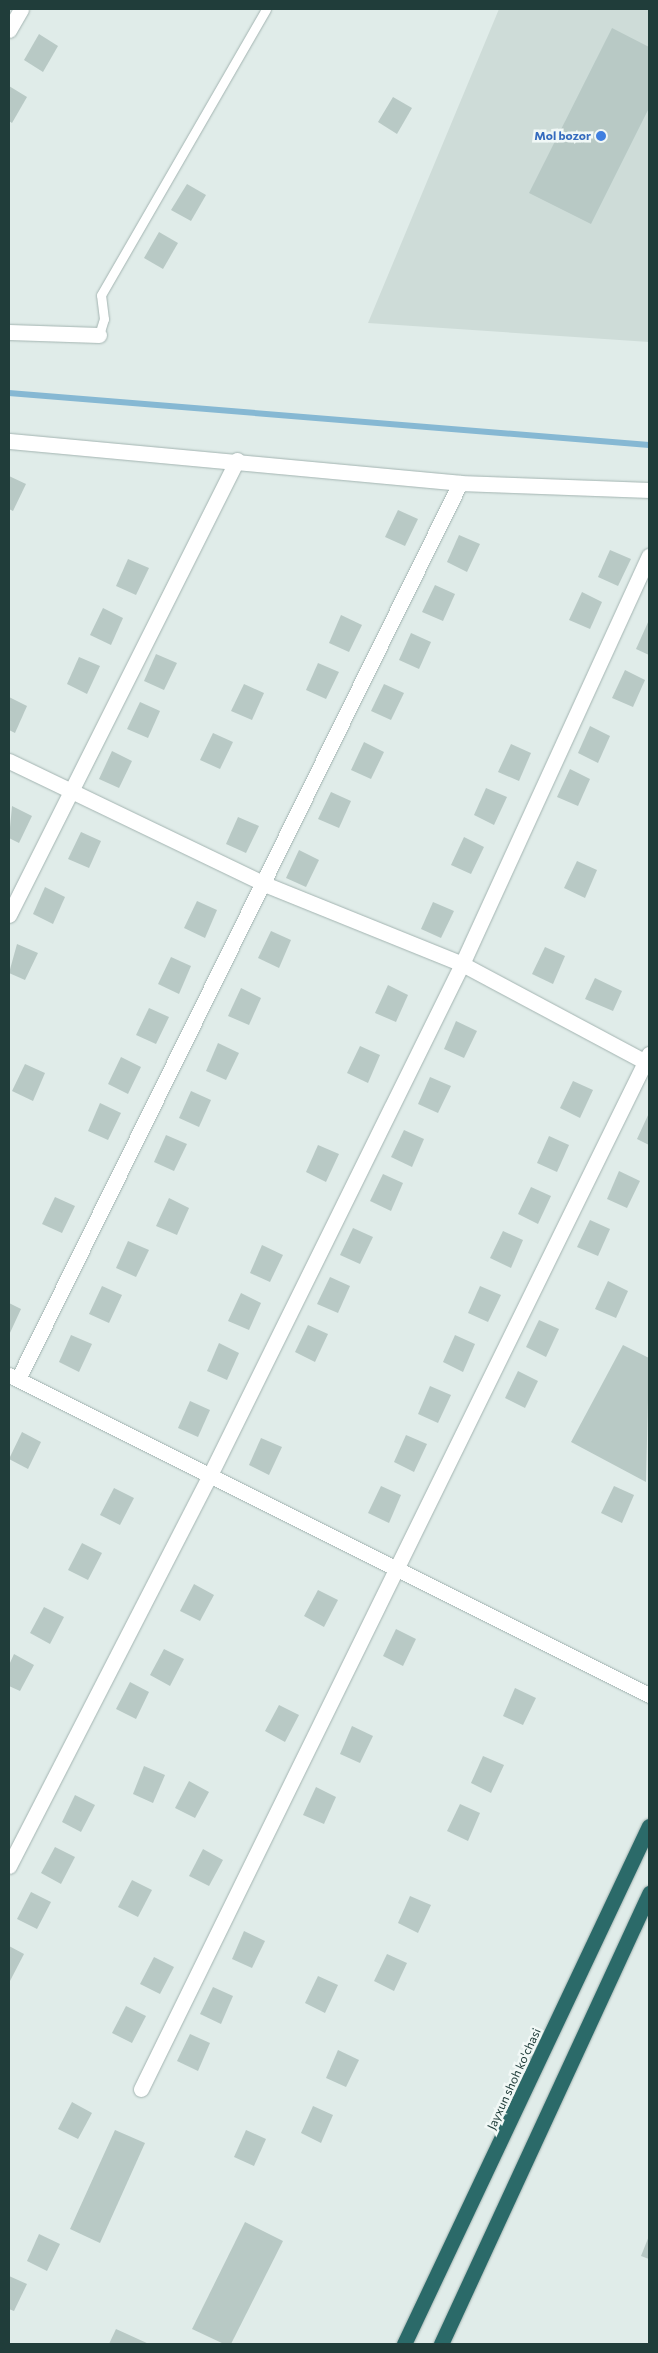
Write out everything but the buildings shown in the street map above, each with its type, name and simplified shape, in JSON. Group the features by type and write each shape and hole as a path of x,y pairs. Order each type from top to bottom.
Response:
{"highway":[{"name":"Jayxun shoh ko'chasi","path":"404,2344 649,1826"},
{"path":"441,2344 649,1893"}],"street":[{"path":"9,30 21,9"},
{"path":"9,332 99,335"},
{"path":"9,441 237,460 460,483 649,490"},
{"path":"9,915 70,789 237,460"},
{"path":"460,483 262,883 13,1377 209,1477 649,1695"},
{"path":"9,1866 209,1477 462,964 649,556"},
{"path":"9,760 262,883 462,964 648,1060 395,1570 141,2089"}],"lane":[{"path":"99,335 104,319 101,295 266,9"}],"shaded area":[{"path":"499,9 649,9 649,342 368,323"}],"waterway":[{"path":"9,393 649,445"}],"place":[{"name":"Mol bozor","path":"601,136"}]}
